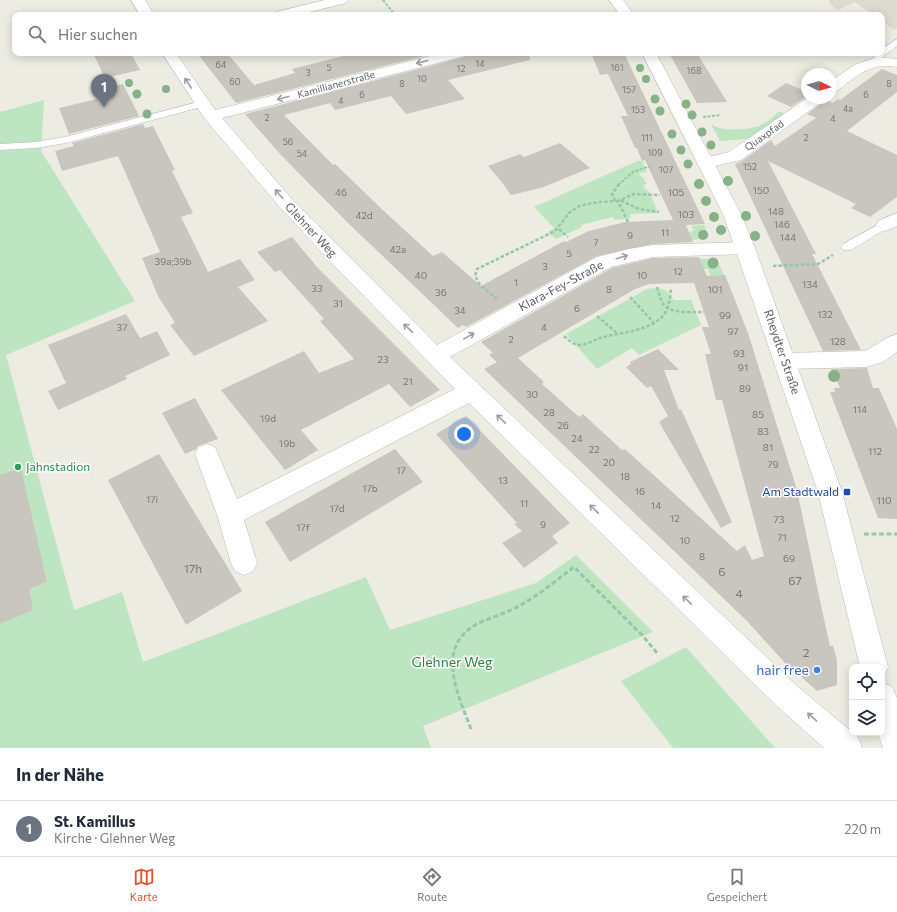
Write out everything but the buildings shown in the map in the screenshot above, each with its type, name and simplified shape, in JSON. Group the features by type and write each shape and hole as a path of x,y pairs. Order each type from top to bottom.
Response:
{"street":[{"path":"138,0 144,12"},
{"path":"293,12 341,0"},
{"path":"616,0 625,12"},
{"name":"Glehner Weg","path":"171,56 207,110 284,200 333,253 435,356 738,649 788,697 847,748"},
{"name":"Kamillianerstraße","path":"207,110 447,56"},
{"name":"Rheydter Straße","path":"651,56 732,214 752,266 830,492 873,664"},
{"path":"837,84 864,65 878,61 897,63"},
{"name":"Quaxpfad","path":"706,163 723,160 734,156 808,104"},
{"name":"Klara-Fey-Straße","path":"435,356 604,262 630,254 653,250 745,248"},
{"path":"785,361 866,359 876,356 897,342"},
{"path":"230,515 472,391"},
{"path":"207,454 230,515 244,563"},
{"path":"883,700 897,744"}],"lane":[{"path":"885,51 897,42"},
{"path":"878,56 878,61"},
{"path":"0,147 36,145 66,140 207,110"},
{"path":"847,247 891,222"}],"path":[{"path":"383,0 393,12"},
{"path":"702,117 721,115"},
{"path":"650,166 640,167 628,174 612,194 613,199 640,210 659,212"},
{"path":"512,312 480,285 475,276 477,269 558,229 565,217 579,206 617,201 626,196 639,193 660,195"},
{"path":"617,201 628,222"},
{"path":"558,229 568,237"},
{"path":"752,266 818,264"},
{"path":"657,287 663,304 668,308 688,312 704,312"},
{"path":"564,336 571,342 580,346 593,340 654,323 663,316 668,308 672,288"},
{"path":"630,297 654,323"},
{"path":"597,316 618,334"},
{"path":"841,533 897,534"},
{"path":"471,729 454,677 451,662 454,646 462,635 472,626 512,610 534,597 574,567 643,636 657,653"}],"shaded area":[{"path":"829,0 897,0 897,28 894,30 885,23 885,12 869,12 855,2 838,10 831,5"}],"green space":[{"name":"Jahnstadion","path":"44,100 41,151 135,301 6,355 74,610 122,592 143,662 366,577 390,630 536,583 576,555 653,632 423,726 431,748 0,748 0,112"},
{"path":"779,111 787,115 748,139 720,141 711,124 716,127 728,129 756,127 764,124"},
{"path":"637,161 642,161 647,172 639,173 647,184 643,185 646,190 649,191 658,213 630,214 631,218 615,220 613,217 581,225 582,227 556,239 548,232 554,228 534,207"},
{"path":"704,225 709,235 708,237 692,240 689,232 694,231 691,226"},
{"path":"700,259 710,259 718,262 724,275 710,276 708,269 703,269"},
{"path":"653,288 666,291 674,300 691,300 701,325 639,355 632,348 597,369 566,334 647,289"},
{"path":"686,647 775,748 673,748 621,681"}],"place":[{"name":"St. Kamillus","path":"104,107"},
{"name":"Jahnstadion","path":"18,467"},
{"name":"Am Stadtwald","path":"847,492"},
{"name":"hair free","path":"817,670"}]}
